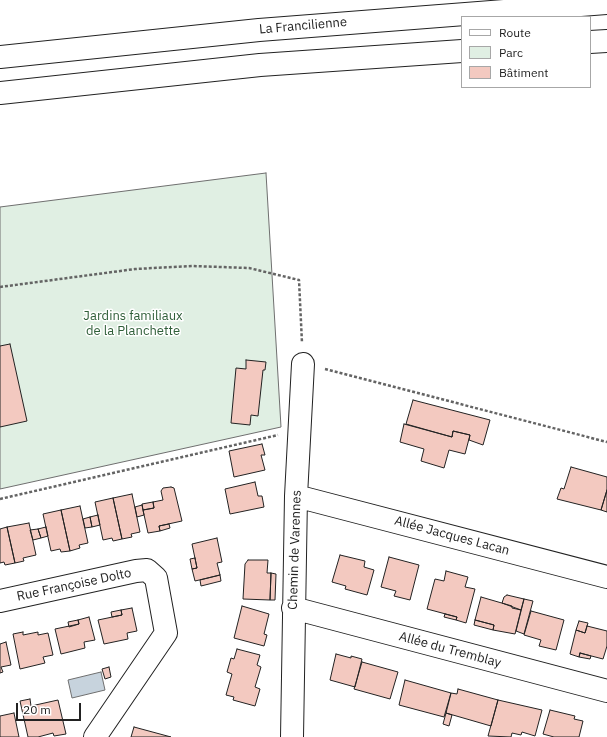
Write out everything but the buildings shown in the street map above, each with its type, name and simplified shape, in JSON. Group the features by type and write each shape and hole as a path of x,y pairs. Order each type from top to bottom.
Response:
{"main road":[{"name":"La Francilienne","path":"0,57 267,29 607,3"},
{"path":"591,42 607,41"},
{"path":"0,93 260,65 461,51"},
{"name":"Chemin de Varennes","path":"292,737 296,496 303,364"},
{"name":"Allée Jacques Lacan","path":"296,496 607,577"},
{"name":"Rue Françoise Dolto","path":"0,601 136,571 147,570 156,578 166,633 95,737"},
{"name":"Allée du Tremblay","path":"294,608 607,691"}],"path":[{"path":"0,287 135,269 192,266 249,268 299,280 303,364 607,442"},
{"path":"0,500 300,430"}],"green space":[{"name":"Jardins familiaux de la Planchette","path":"266,173 281,427 0,489 0,207"}],"shaded area":[{"path":"101,672 105,690 72,698 68,680"}]}
